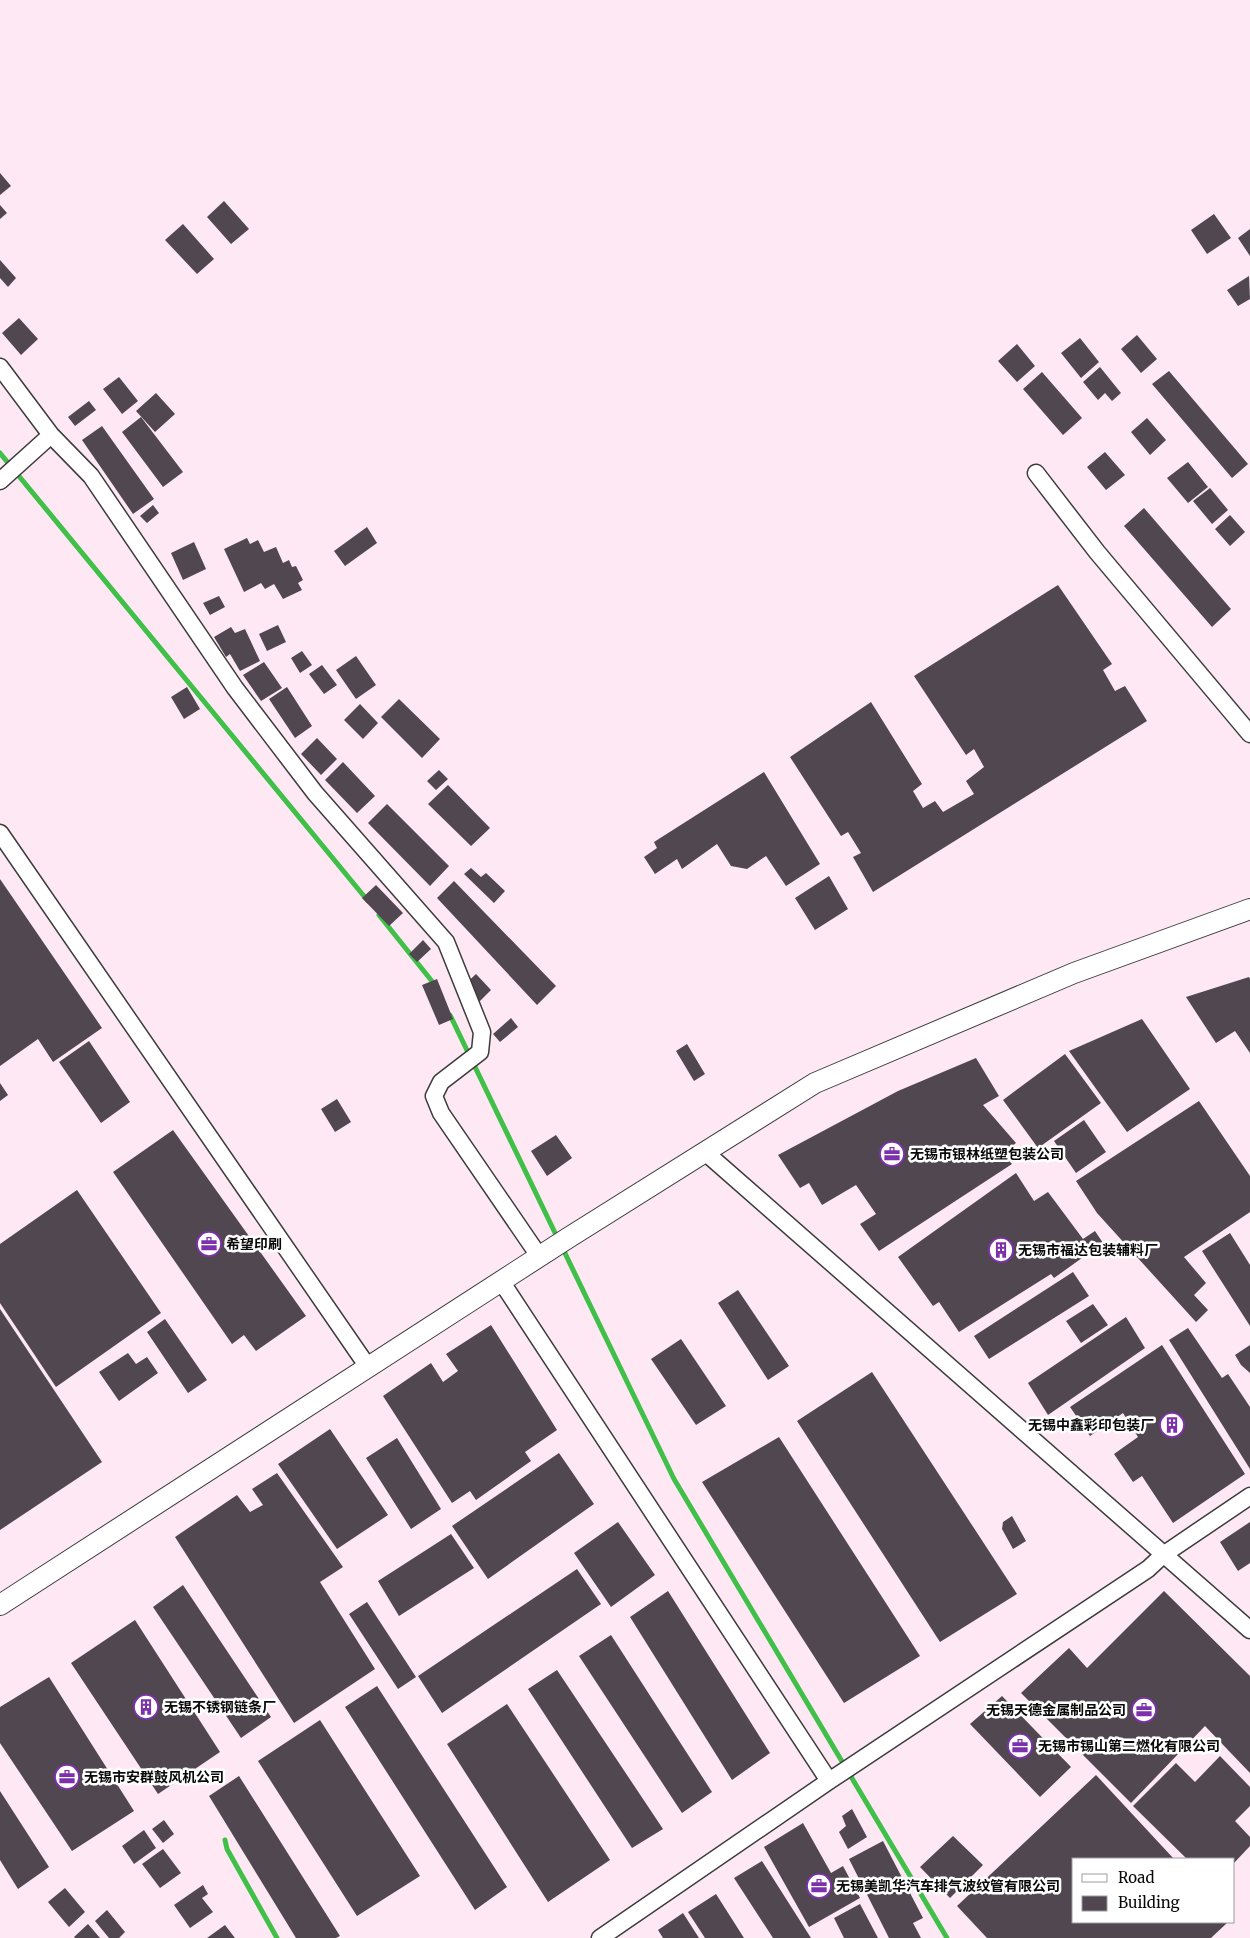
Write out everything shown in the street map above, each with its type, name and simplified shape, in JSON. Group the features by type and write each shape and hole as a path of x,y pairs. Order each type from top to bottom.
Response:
{"street":[{"path":"0,367 51,435 91,476 235,688 315,793 446,942 482,1032 480,1052 441,1082 434,1096 440,1113 545,1253"},
{"path":"3,479 51,435"},
{"path":"1036,474 1097,552 1250,734"},
{"path":"0,833 368,1367"},
{"path":"0,1605 568,1238 815,1083 1074,973 1250,910"},
{"path":"705,1152 1250,1630"},
{"path":"501,1281 833,1778"},
{"path":"600,1938 833,1778 1148,1569 1163,1555 1250,1496"}],"building":[{"path":"0,173 11,186 0,195"},
{"path":"224,201 249,229 231,244 207,217"},
{"path":"0,205 7,213 0,219"},
{"path":"1214,214 1231,238 1207,254 1191,230"},
{"path":"183,224 214,259 197,274 165,240"},
{"path":"1250,229 1250,256 1238,238"},
{"path":"0,260 16,278 8,287 0,278"},
{"path":"1249,276 1250,299 1238,306 1227,290"},
{"path":"19,318 38,339 21,355 2,333"},
{"path":"1137,335 1157,359 1141,373 1121,349"},
{"path":"1080,338 1099,362 1081,378 1061,353"},
{"path":"1017,344 1035,366 1017,382 998,361"},
{"path":"1100,367 1121,393 1112,401 1105,393 1098,400 1083,382"},
{"path":"1169,371 1248,464 1232,478 1152,384"},
{"path":"1042,372 1082,418 1063,435 1023,389"},
{"path":"119,377 138,401 122,414 103,389"},
{"path":"156,393 175,414 155,432 136,411"},
{"path":"89,401 96,410 75,426 68,417"},
{"path":"141,417 183,472 163,487 122,432"},
{"path":"1147,418 1166,440 1150,455 1131,432"},
{"path":"102,426 154,499 133,514 82,440"},
{"path":"1105,452 1125,475 1106,490 1087,467"},
{"path":"1188,462 1208,487 1188,503 1167,478"},
{"path":"1210,488 1228,510 1212,524 1193,501"},
{"path":"153,505 159,513 147,523 140,516"},
{"path":"1144,508 1231,609 1212,627 1124,526"},
{"path":"1230,515 1245,532 1230,546 1215,529"},
{"path":"367,527 377,543 345,566 334,551"},
{"path":"247,538 250,544 258,540 264,552 276,547 283,563 289,560 292,567 296,566 303,580 298,583 302,590 283,599 274,584 265,589 261,583 244,592 224,549"},
{"path":"194,542 206,569 183,580 171,553"},
{"path":"1058,585 1112,664 1103,670 1115,691 1125,686 1147,721 873,892 853,857 861,853 848,832 841,836 790,757 871,702 922,784 913,791 923,808 935,801 943,812 974,794 966,781 984,767 974,749 966,755 914,676"},
{"path":"219,596 225,607 210,615 203,603"},
{"path":"278,625 286,642 267,651 259,634"},
{"path":"231,627 235,633 245,629 260,661 240,671 230,654 226,657 214,637"},
{"path":"302,651 312,665 300,673 291,658"},
{"path":"356,656 376,685 356,699 336,670"},
{"path":"264,662 282,688 261,701 243,675"},
{"path":"322,665 337,685 324,694 309,674"},
{"path":"187,687 200,709 184,719 171,697"},
{"path":"287,687 312,726 295,738 269,699"},
{"path":"399,699 440,739 422,758 381,717"},
{"path":"360,704 378,723 363,739 344,720"},
{"path":"317,738 337,759 321,775 301,754"},
{"path":"343,762 375,796 357,813 325,780"},
{"path":"439,770 448,779 436,790 427,781"},
{"path":"764,772 820,864 786,886 766,856 747,869 731,866 717,844 682,869 677,859 655,874 644,857 657,848 654,842"},
{"path":"448,785 490,828 471,846 428,804"},
{"path":"387,804 449,866 430,886 368,823"},
{"path":"471,868 481,877 486,873 505,891 494,903 464,874"},
{"path":"829,876 848,909 815,930 795,898"},
{"path":"0,879 102,1028 53,1062 38,1039 0,1066"},
{"path":"454,881 556,986 537,1005 437,898"},
{"path":"376,885 403,913 389,926 362,898"},
{"path":"423,940 431,949 417,962 409,954"},
{"path":"476,974 491,990 470,1011 460,1000 465,995 460,989"},
{"path":"1249,977 1250,1053 1235,1031 1216,1043 1186,997"},
{"path":"437,979 453,1019 439,1025 422,985"},
{"path":"511,1018 518,1027 500,1042 493,1034"},
{"path":"1142,1019 1190,1089 1127,1132 1069,1051"},
{"path":"89,1041 130,1102 101,1123 59,1062"},
{"path":"687,1044 705,1074 694,1081 676,1051"},
{"path":"1065,1054 1101,1103 1038,1148 1003,1100"},
{"name":"无锡市银林纸塑包装公司","path":"976,1058 999,1096 983,1105 1016,1143 1002,1153 1012,1164 879,1251 860,1224 876,1214 856,1185 822,1205 809,1183 800,1188 778,1155 898,1091"},
{"path":"0,1083 8,1095 0,1101"},
{"path":"337,1099 351,1122 335,1132 321,1109"},
{"path":"1199,1101 1250,1176 1250,1212 1184,1257 1206,1283 1194,1295 1208,1310 1196,1322 1097,1213 1076,1181"},
{"path":"1084,1120 1106,1152 1076,1173 1054,1141"},
{"name":"希望印刷","path":"173,1130 306,1316 256,1351 244,1335 232,1344 113,1172"},
{"path":"556,1135 572,1158 547,1176 531,1151"},
{"name":"无锡市福达包装辅料厂","path":"1016,1173 1034,1201 1048,1192 1083,1239 1095,1231 1103,1243 1054,1278 1051,1274 959,1332 939,1302 933,1306 898,1257"},
{"path":"77,1190 161,1313 56,1387 0,1303 0,1244"},
{"path":"1230,1233 1250,1265 1250,1326 1202,1251"},
{"path":"1073,1272 1089,1296 989,1359 974,1336"},
{"path":"738,1290 789,1366 768,1380 718,1303"},
{"path":"1093,1304 1108,1325 1081,1343 1066,1321"},
{"path":"0,1309 102,1462 0,1530"},
{"path":"1126,1317 1145,1348 1048,1415 1028,1383"},
{"path":"165,1319 207,1380 188,1393 147,1332"},
{"path":"491,1325 557,1430 525,1452 531,1461 476,1500 470,1491 452,1503 383,1396 431,1363 443,1382 458,1371 446,1354"},
{"path":"1188,1328 1222,1378 1228,1374 1250,1407 1250,1469 1169,1340"},
{"path":"681,1339 726,1406 696,1425 651,1359"},
{"name":"无锡中鑫彩印包装厂","path":"1162,1345 1245,1474 1173,1523 1142,1476 1133,1482 1114,1454 1138,1437 1123,1413 1090,1436 1070,1407"},
{"path":"1250,1345 1250,1373 1241,1365 1235,1355"},
{"path":"128,1353 136,1364 147,1357 158,1373 119,1401 99,1372"},
{"path":"872,1372 1017,1594 940,1642 797,1421"},
{"path":"330,1429 388,1515 337,1549 278,1464"},
{"path":"779,1437 920,1656 844,1703 702,1482"},
{"path":"397,1438 441,1509 411,1529 366,1458"},
{"path":"559,1453 594,1504 488,1579 452,1526"},
{"path":"277,1473 343,1567 320,1582 375,1669 294,1723 175,1537 237,1495 250,1512 263,1505 252,1489"},
{"path":"1012,1516 1026,1541 1013,1549 1002,1529 1003,1522"},
{"path":"618,1522 655,1575 611,1607 574,1553"},
{"path":"1250,1522 1250,1563 1238,1571 1220,1542"},
{"path":"451,1534 474,1568 399,1616 378,1581"},
{"path":"577,1569 601,1604 442,1713 418,1676"},
{"path":"183,1585 271,1717 241,1738 153,1607"},
{"path":"668,1591 770,1753 732,1780 630,1617"},
{"name":"无锡天德金属制品公司","path":"1164,1591 1250,1676 1250,1773 1205,1726 1131,1803 1021,1693 1069,1648 1087,1668"},
{"path":"367,1602 416,1677 398,1689 349,1614"},
{"name":"无锡不锈钢链条厂","path":"135,1620 220,1752 158,1794 71,1663"},
{"path":"611,1635 712,1792 682,1813 579,1656"},
{"path":"557,1670 663,1829 632,1848 528,1689"},
{"name":"无锡市安群鼓风机公司","path":"49,1677 134,1811 72,1851 0,1743 0,1707"},
{"path":"377,1686 507,1887 475,1910 345,1707"},
{"name":"无锡市锡山第二燃化有限公司","path":"1002,1696 1071,1767 1040,1797 970,1724"},
{"path":"507,1704 610,1860 548,1902 447,1744"},
{"path":"320,1720 420,1876 357,1916 258,1761"},
{"path":"1220,1756 1250,1787 1250,1806 1235,1821 1250,1837 1250,1846 1235,1862 1235,1858 1186,1858 1133,1806 1176,1763 1195,1782"},
{"path":"1096,1775 1173,1858 1072,1858 1072,1923 1227,1923 1211,1938 987,1938 957,1906"},
{"path":"239,1776 340,1936 336,1938 296,1938 209,1796"},
{"path":"0,1791 49,1867 18,1889 0,1860"},
{"path":"852,1809 867,1837 848,1849 839,1832 846,1826 842,1816"},
{"path":"164,1820 174,1834 163,1843 152,1829"},
{"name":"无锡美凯华汽车排气波纹管有限公司","path":"803,1823 831,1873 843,1866 860,1898 809,1927 764,1847"},
{"path":"144,1830 156,1848 134,1864 122,1846"},
{"path":"953,1836 983,1865 950,1898 920,1867"},
{"path":"883,1841 923,1918 913,1923 921,1938 889,1938 849,1859"},
{"path":"163,1849 181,1873 160,1888 142,1864"},
{"path":"762,1861 811,1938 773,1938 734,1878"},
{"path":"203,1885 208,1894 202,1898 213,1912 190,1928 174,1905"},
{"path":"65,1888 85,1912 69,1927 48,1902"},
{"path":"716,1894 744,1938 705,1938 688,1912"},
{"path":"860,1904 878,1938 844,1938 834,1918"},
{"path":"107,1910 125,1932 119,1938 109,1938 95,1921"},
{"path":"683,1913 699,1938 663,1938 658,1930"},
{"path":"88,1924 100,1938 74,1937"},
{"path":"225,1925 235,1938 207,1938"}],"waterway":[{"path":"0,453 368,901"},
{"path":"379,915 435,985"},
{"path":"450,1015 558,1239"},
{"path":"562,1247 674,1479 947,1938"},
{"path":"225,1840 227,1849 277,1938"}],"place":[{"name":"无锡市银林纸塑包装公司","path":"892,1154"},
{"name":"希望印刷","path":"209,1244"},
{"name":"无锡市福达包装辅料厂","path":"1001,1250"},
{"name":"无锡中鑫彩印包装厂","path":"1172,1425"},
{"name":"无锡不锈钢链条厂","path":"146,1707"},
{"name":"无锡天德金属制品公司","path":"1144,1710"},
{"name":"无锡市锡山第二燃化有限公司","path":"1020,1746"},
{"name":"无锡市安群鼓风机公司","path":"67,1777"},
{"name":"无锡美凯华汽车排气波纹管有限公司","path":"819,1886"}]}
